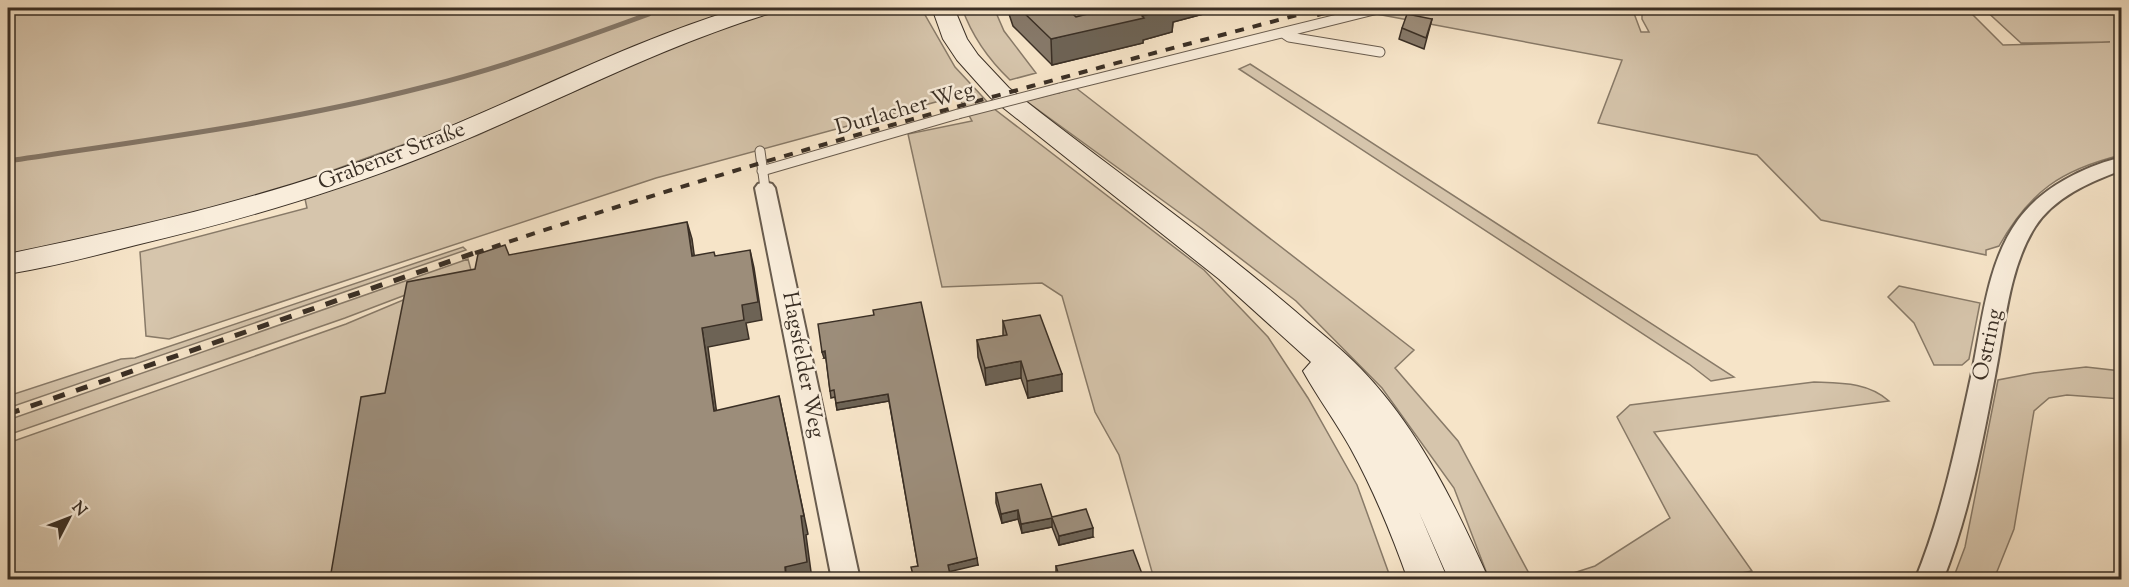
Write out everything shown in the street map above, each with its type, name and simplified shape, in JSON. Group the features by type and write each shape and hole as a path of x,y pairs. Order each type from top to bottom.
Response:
{"street":[{"name":"Grabener Straße","path":"8,264 112,243 207,218 351,175 476,126 675,38 763,8"},
{"path":"943,8 955,39 969,60 1000,93 1230,272 1341,370 1373,407 1428,489 1469,579"},
{"name":"Ostring","path":"1929,579 1948,528 2001,288 2019,238 2037,210 2064,188 2121,163"},
{"name":"Hagsfelder Weg","path":"764,179 846,579"},
{"path":"1282,320 1335,392 1379,468 1407,524 1428,579"}],"lane":[{"name":"Durlacher Weg","path":"764,179 958,114 1382,8"},
{"path":"1283,33 1289,37 1380,52"},
{"name":"Hagsfelder Weg","path":"760,151 764,179"}],"shaded area":[{"path":"8,8 921,8 955,67 993,108 1204,270 1268,337 1308,398 1357,485 1389,579 1154,579 1119,455 1095,412 1062,296 1042,283 942,287 908,134 972,121 958,96 656,178 169,339 146,336 140,252 307,208 305,199 478,135 617,72 661,37 435,133 301,182 227,205 69,243 8,254"},
{"path":"962,8 994,8 1004,31 1036,73 1010,80 982,47"},
{"path":"1392,8 1632,8 1641,32 1649,32 1642,19 1642,8 1966,8 2003,45 2110,42 2021,43 1983,8 2121,8 2121,155 2081,168 2049,186 2023,211 1999,246 1986,250 1986,255 1821,220 1757,155 1598,123 1622,60 1371,13"},
{"path":"1250,64 1734,377 1711,381 1689,364 1239,69"},
{"path":"1076,88 1414,350 1395,368 1458,441 1532,579 1489,579 1454,488 1382,388 1296,301 1202,229 1026,101"},
{"path":"463,247 466,250 8,408 8,396 121,359 135,358"},
{"path":"468,259 471,270 345,318 8,435 8,420"},
{"path":"1899,286 1980,303 1969,359 1962,365 1934,365 1914,323 1888,297"},
{"path":"415,295 346,579 8,579 8,443 346,324"},
{"path":"2086,367 2121,371 2121,399 2067,395 2049,398 2034,411 2014,529 1994,579 1953,579 1965,547 1998,380"},
{"path":"1814,382 1844,383 1863,387 1889,401 1654,432 1752,571 1706,580 1555,579 1595,566 1670,518 1617,417 1630,405"}],"building":[{"path":"1019,8 1066,8 1076,17 1112,8 1172,8 1142,16 1144,18 1051,39"},
{"path":"1407,14 1432,19 1426,38 1402,28"},
{"path":"687,222 692,256 714,252 715,256 750,250 758,302 742,305 744,320 702,328 714,411 779,396 804,516 801,516 807,562 785,567 786,579 617,579 618,576 602,579 330,579 361,397 385,393 407,282 475,269 478,254 505,245 509,255"},
{"path":"921,302 977,558 948,565 951,579 914,579 911,567 918,566 888,394 836,403 834,390 830,391 825,351 822,352 818,324 874,315 873,310"},
{"path":"1040,315 1062,374 1027,381 1021,361 985,368 977,340 1007,335 1003,321"},
{"path":"1041,484 1052,517 1086,509 1093,528 1059,536 1052,518 1021,524 1018,510 1001,514 996,493"},
{"path":"1133,550 1144,579 1060,579 1056,566"}],"waterway":[{"path":"8,161 269,120 453,80 538,54 649,14 651,8"}],"railway":[{"path":"475,253 686,186 898,123 1324,8"},
{"path":"1317,15 1344,8"},
{"path":"8,414 480,251"}]}
